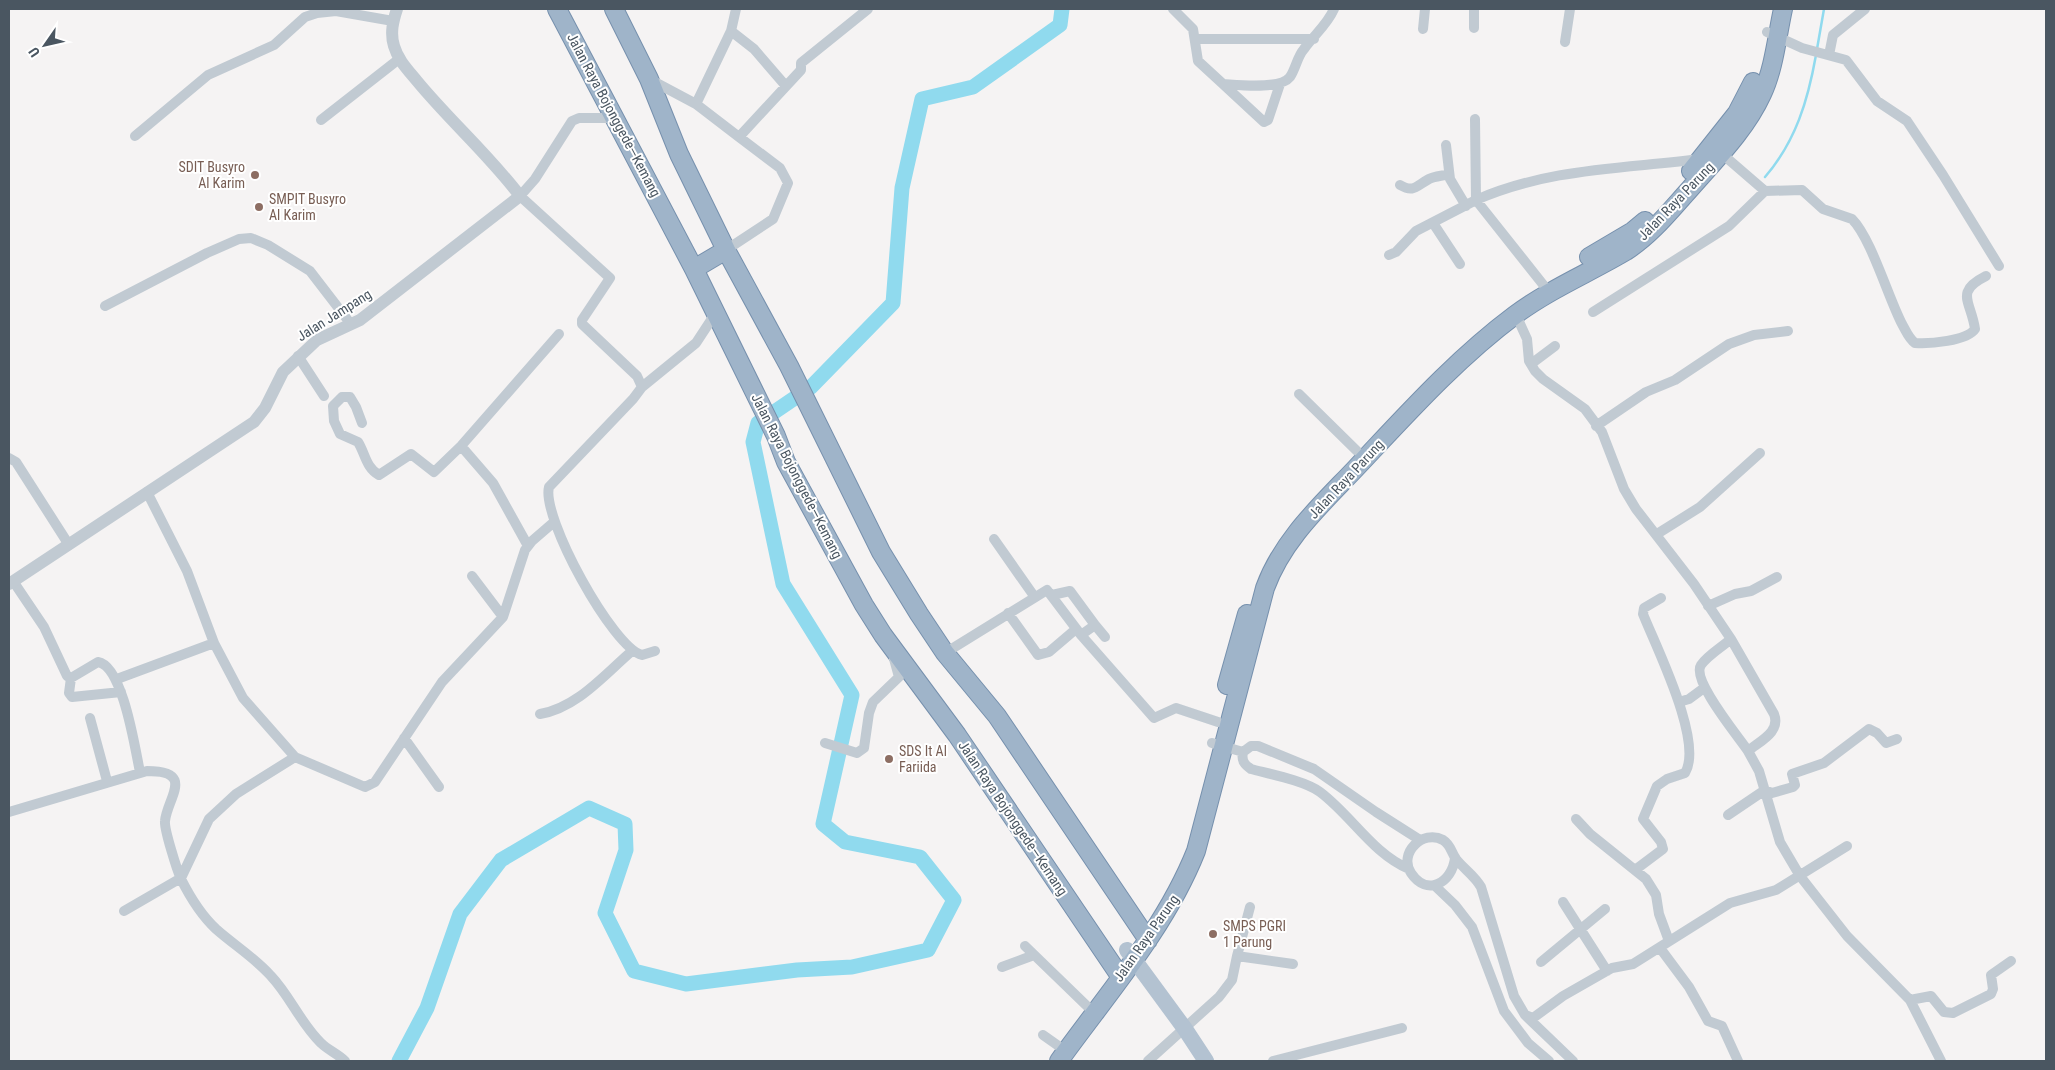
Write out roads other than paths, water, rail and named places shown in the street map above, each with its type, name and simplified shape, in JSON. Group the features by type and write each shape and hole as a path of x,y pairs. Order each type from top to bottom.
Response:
{"highway":[{"name":"Jalan Raya Bojonggede—Kemang","path":"557,9 694,270 776,436 786,462 868,612 957,735 1117,972"},
{"path":"614,9 649,79 679,154 726,250 788,366 881,552 919,614 946,653 997,716 1145,934"},
{"name":"Jalan Raya Parung","path":"1048,1061 1059,1054 1145,934 1174,901 1196,851 1217,744 1265,588 1274,564 1283,549 1298,530 1439,381 1546,287 1626,250 1643,239 1721,153 1746,122 1761,95 1772,35 1771,9"},
{"name":"Jalan Raya Parung","path":"1217,744 1218,722 1240,635 1257,583 1274,545 1357,451 1436,368 1476,333 1633,232 1682,184 1737,113 1751,90 1783,9"},
{"path":"694,270 726,250"},
{"name":"Jalan Raya Parung","path":"1059,1054 1088,1007 1117,972"}],"main road":[{"path":"1130,954 1172,1009 1206,1061"}],"street":[{"path":"352,9 363,16"},
{"path":"696,104 699,94 731,31 736,9"},
{"path":"739,137 800,70 801,63 868,9"},
{"path":"1173,9 1194,29 1198,61 1264,122 1268,120 1280,84"},
{"path":"1223,84 1280,84 1290,77 1298,56 1314,39 1334,9"},
{"path":"1423,29 1425,9"},
{"path":"1474,9 1474,28"},
{"path":"1564,42 1570,9"},
{"path":"1820,53 1833,35 1865,9"},
{"path":"135,136 208,75 274,44 305,17 336,10 363,16 395,15 392,39 400,59 439,108 491,161 520,196 610,276 608,284 587,312 582,324 637,376 642,387"},
{"path":"731,31 754,50 785,85"},
{"path":"1772,35 1820,53 1846,60 1877,101 1912,128 1999,266"},
{"path":"1195,39 1314,39"},
{"path":"321,120 400,59"},
{"path":"649,79 696,104 780,168 788,183 774,219 726,250"},
{"path":"520,196 535,179 572,121 579,118 607,118"},
{"path":"1475,119 1476,200 1546,287"},
{"path":"1446,145 1449,155 1449,174 1466,206"},
{"path":"1721,153 1765,191"},
{"path":"1389,255 1396,252 1416,231 1505,187 1541,177 1700,160"},
{"path":"1400,185 1408,190 1416,189 1427,180 1449,174"},
{"path":"1593,312 1728,226 1765,191 1802,190 1823,209 1852,218 1868,248 1896,312 1913,342 1919,343 1960,338 1972,334 1975,329 1966,294 1972,283 1986,276"},
{"name":"Jalan Jampang","path":"11,583 254,422 265,408 283,372 298,356 317,340 360,320 520,196"},
{"path":"1433,223 1460,264"},
{"path":"105,306 207,253 239,239 251,238 268,245 310,271 350,323"},
{"path":"654,651 642,655 632,651 590,596 554,522 548,494 549,487 633,399 642,387 696,343 715,314"},
{"path":"1516,315 1527,339 1530,362 1543,379 1585,409 1602,432 1624,489 1636,509 1657,534 1708,606 1730,639 1776,719 1774,730 1748,751"},
{"path":"1596,426 1646,392 1675,380 1729,344 1754,335 1788,332"},
{"path":"362,423 350,397 342,397 333,406 334,421 340,434 358,442 366,461 378,475 411,454 434,472 461,446 559,334"},
{"path":"1960,338 1966,349"},
{"path":"1530,362 1555,346"},
{"path":"298,356 324,396"},
{"path":"1299,394 1357,451"},
{"path":"461,446 493,483 528,546"},
{"path":"1657,534 1700,507 1760,453"},
{"path":"9,458 16,462 70,545"},
{"path":"147,492 187,571 214,643 244,698 295,757 362,787 369,787 375,782 442,682 503,617 528,546 554,522"},
{"path":"994,539 1034,596"},
{"path":"472,576 503,617"},
{"path":"1708,606 1735,594 1752,591 1777,577"},
{"path":"11,583 44,627 64,673 71,678"},
{"path":"946,653 1008,612 1047,590 1052,594 1079,632 1155,718 1176,708 1218,722"},
{"path":"1052,594 1070,591 1105,637"},
{"path":"1635,870 1663,848 1661,842 1643,818 1649,809 1657,786 1668,779 1684,774 1688,768 1690,755 1687,726 1679,702 1642,611 1661,598"},
{"path":"1008,612 1038,655 1049,652 1079,632 1095,625"},
{"path":"1730,639 1701,666 1700,672 1704,688 1748,751 1759,771 1780,842 1800,876 1848,936 1910,1000 1941,1061"},
{"path":"117,679 214,643"},
{"path":"540,714 554,712 567,705 632,651"},
{"path":"825,743 857,753 864,748 869,713 873,702 899,677 894,659 898,654"},
{"path":"71,678 98,662 108,667 117,679 140,772"},
{"path":"71,678 69,693 72,697 121,692"},
{"path":"1679,702 1689,699 1704,688"},
{"path":"90,718 107,781"},
{"path":"1765,790 1772,793 1793,787 1795,785 1792,774 1827,761 1869,728 1877,733 1886,743 1898,740"},
{"path":"404,738 440,787"},
{"path":"1217,744 1242,755 1245,765 1251,769 1308,785 1333,804 1392,862 1409,869"},
{"path":"1242,755 1251,746 1258,746 1314,769 1420,840"},
{"path":"124,911 181,878 209,819 236,794 295,757"},
{"path":"1308,785 1314,769"},
{"path":"9,812 140,772 164,772 175,784 175,796 165,822 181,878 206,919 272,976 321,1044 345,1061"},
{"path":"1728,815 1765,790"},
{"path":"1576,819 1590,834 1646,879 1656,895 1659,914 1669,941"},
{"path":"1432,837 1442,840 1451,847 1455,858 1454,870 1446,880 1434,885 1424,884 1415,878 1409,869 1408,858 1412,847 1420,840 1432,837"},
{"path":"1525,1015 1533,1018 1563,996 1607,971 1633,964 1736,900 1764,895 1800,876 1848,846"},
{"path":"1455,858 1477,879 1514,996 1525,1015 1573,1061"},
{"path":"1434,885 1455,905 1472,927 1504,1011 1528,1043 1549,1061"},
{"path":"1562,902 1607,971"},
{"path":"1148,1061 1184,1026 1219,997 1232,980 1250,907"},
{"path":"1541,962 1605,909"},
{"path":"1025,946 1088,1007"},
{"path":"1660,948 1693,993 1709,1022 1723,1027 1738,1061"},
{"path":"1002,967 1034,955"},
{"path":"1237,956 1293,964"},
{"path":"1910,1000 1927,995 1931,996 1944,1012 1953,1012 1991,994 1993,989 1991,975 2011,961"},
{"path":"1273,1061 1402,1028"},
{"path":"1043,1035 1059,1054"}],"waterway":[{"path":"399,1061 427,1008 460,914 501,860 589,808 625,824 626,850 605,913 634,971 686,984 797,970 852,967 928,950 954,900 920,857 845,842 823,824 852,695 783,584 753,442 758,423 811,387 893,303 902,188 922,99 973,87 1060,25 1062,9"},
{"path":"1817,49 1824,9"},
{"path":"1765,177 1776,163 1793,134 1805,104 1816,55"}],"place":[{"name":"SDIT Busyro Al Karim","path":"255,175"},
{"name":"SMPIT Busyro Al Karim","path":"259,207"},
{"name":"SDS It Al Fariida","path":"889,759"},
{"name":"SMPS PGRI 1 Parung","path":"1213,934"}]}
